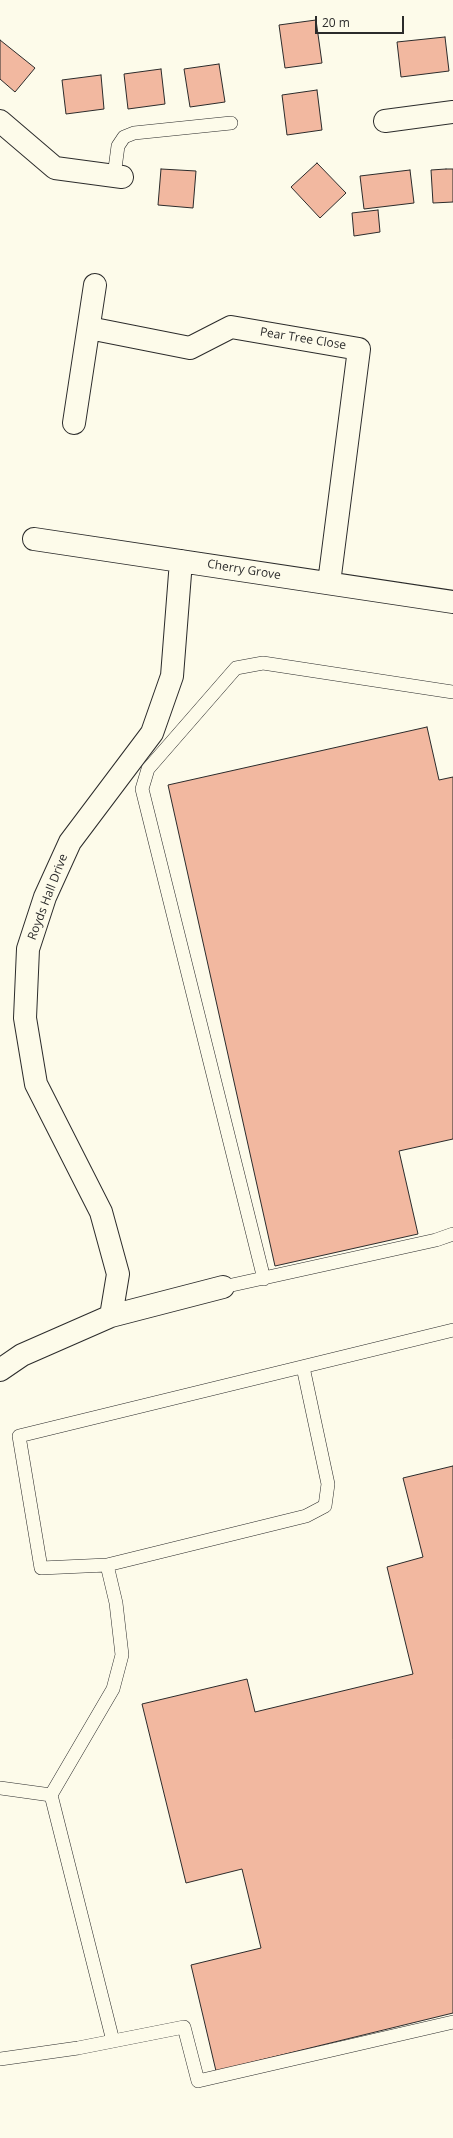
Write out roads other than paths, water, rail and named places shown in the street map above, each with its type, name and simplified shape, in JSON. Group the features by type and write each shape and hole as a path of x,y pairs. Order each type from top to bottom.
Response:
{"street":[{"path":"385,121 453,112"},
{"path":"0,121 54,168 118,176"},
{"path":"74,423 95,285"},
{"name":"Pear Tree Close","path":"89,328 190,348 231,327 359,349 328,583"},
{"name":"Cherry Grove","path":"34,539 453,602"},
{"name":"Royds Hall Drive","path":"110,1316 118,1274 101,1212 36,1084 26,1018 28,949 46,897 70,842 152,733 172,676 181,561"},
{"path":"0,1370 22,1355 110,1316 223,1287"}],"lane":[{"path":"118,176 118,146 124,137 134,133 231,123"},
{"path":"264,1279 142,789 148,769 236,668 262,663 453,692"},
{"path":"223,1287 436,1240 453,1234"},
{"path":"303,1367 328,1484 325,1506 306,1516 107,1565 41,1568 19,1436 453,1330"},
{"path":"107,1565 116,1603 122,1655 113,1689 51,1795 113,2041"},
{"path":"0,1788 51,1795"},
{"path":"0,2059 78,2048 184,2027 198,2081 453,2022"}]}
